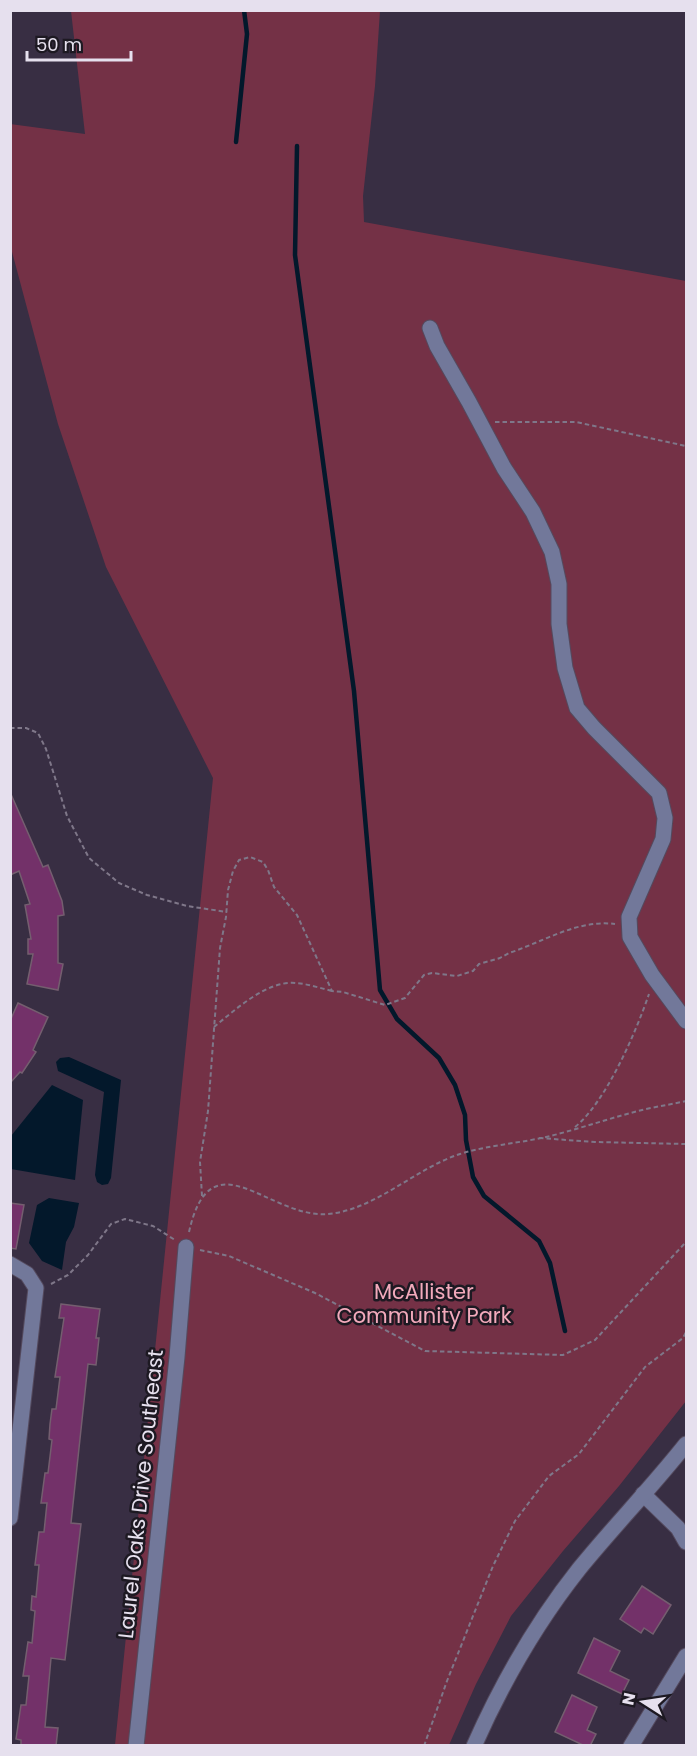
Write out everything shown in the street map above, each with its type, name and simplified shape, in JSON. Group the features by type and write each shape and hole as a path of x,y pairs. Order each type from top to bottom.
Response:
{"street":[{"path":"430,328 437,346 504,468 533,512 552,552 559,584 560,624 565,668 577,708 659,793 665,818 663,839 629,917 630,937 654,978 687,1022"},
{"name":"Laurel Oaks Drive Southeast","path":"136,1746 177,1357 186,1247"},
{"path":"10,1264 27,1274 36,1288 10,1518"},
{"path":"474,1746 503,1688 550,1610 585,1563 687,1444"},
{"path":"643,1494 678,1528 687,1542"},
{"path":"631,1746 687,1656"}],"path":[{"path":"480,423 576,422 687,447"},
{"path":"10,729 26,728 38,733 50,760 67,816 89,858 119,883 147,895 187,906 227,912"},
{"path":"202,1196 200,1162 208,1111 220,948 227,912 228,890 233,871 239,860 250,857 263,862 274,887 297,915 332,991"},
{"path":"214,1027 262,992 293,982 343,992 385,1005 405,998 424,975 432,973 457,976 473,971 478,964 500,958 509,952 574,928 604,922 629,924"},
{"path":"573,1128 591,1112 606,1087 633,1031 654,978"},
{"path":"186,1247 193,1215 202,1196 213,1186 228,1184 242,1187 286,1207 328,1214 358,1206 459,1155 687,1101"},
{"path":"536,1138 687,1144"},
{"path":"36,1288 68,1275 88,1255 111,1224 125,1220 153,1226 186,1247 229,1256 315,1293 425,1352 563,1355 595,1340 687,1242"},
{"path":"424,1746 493,1566 515,1521 549,1476 579,1454 645,1367 683,1338 687,1332"}],"green space":[{"name":"McAllister Community Park","path":"71,11 380,11 375,86 363,196 364,222 686,281 686,1401 511,1616 476,1684 449,1745 115,1745 213,778 106,567 58,424 11,248 10,124 85,134"}],"water":[{"path":"69,1057 121,1080 111,1178 108,1184 102,1185 97,1182 95,1175 104,1092 58,1071 56,1062 60,1058"},
{"path":"52,1085 83,1100 75,1180 11,1169 11,1136"},
{"path":"49,1198 79,1203 74,1227 66,1242 62,1270 42,1261 29,1243 37,1205"}],"building":[{"path":"10,792 43,867 48,865 62,901 64,915 58,916 58,963 63,964 58,990 27,984 33,954 28,954 28,939 31,939 25,905 30,904 19,871 10,875"},
{"path":"18,1003 48,1017 33,1050 36,1052 22,1073 20,1072 10,1083 10,1021"},
{"path":"10,1203 24,1205 16,1249 10,1248"},
{"path":"61,1304 100,1309 96,1338 99,1338 96,1365 88,1364 71,1523 81,1524 65,1660 51,1658 45,1727 58,1728 56,1746 21,1746 21,1740 16,1739 21,1705 26,1705 29,1676 23,1676 28,1642 32,1643 35,1611 31,1610 32,1596 36,1597 39,1565 35,1565 39,1532 44,1532 47,1503 41,1503 52,1440 49,1439 52,1409 56,1409 60,1377 55,1377 64,1318 59,1318"},
{"path":"642,1586 671,1605 653,1634 644,1628 641,1633 620,1619"},
{"path":"594,1638 620,1651 610,1671 629,1680 622,1694 578,1673"},
{"path":"572,1695 597,1707 587,1730 596,1734 590,1746 585,1746 555,1732"}],"waterway":[{"path":"236,142 247,34 244,10"},
{"path":"297,146 295,255 354,691 380,990 397,1019 439,1058 455,1085 465,1115 466,1140 473,1177 484,1196 539,1241 550,1263 565,1331"}]}
